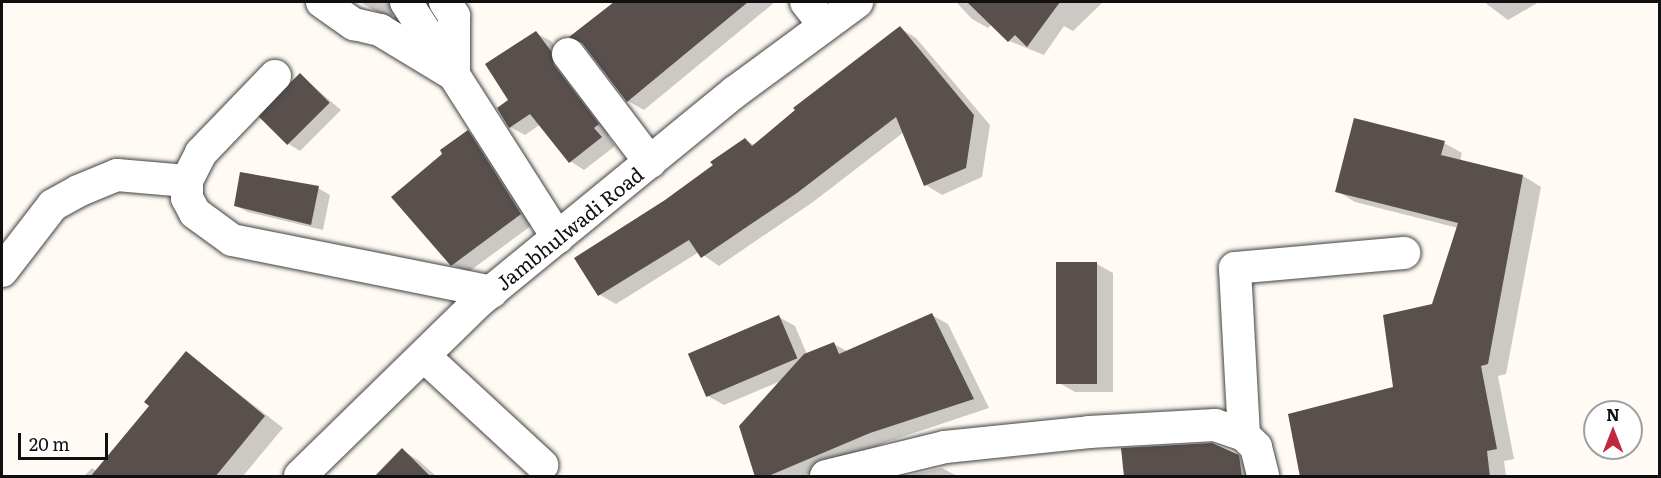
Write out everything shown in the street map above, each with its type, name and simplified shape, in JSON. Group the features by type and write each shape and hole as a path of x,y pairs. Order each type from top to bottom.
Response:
{"street":[{"path":"322,2 354,24 380,30 454,75"},
{"path":"405,2 558,238"},
{"path":"445,2 454,16 454,75"},
{"name":"Jambhulwadi Road","path":"300,477 492,292 735,92 815,14 857,2"},
{"path":"568,54 650,162"},
{"path":"275,76 201,153 187,181 187,198 195,213 232,240 492,292"},
{"path":"2,271 53,205 78,191 117,175 187,181"},
{"path":"1244,435 1235,268 1404,253"},
{"path":"424,356 542,465"},
{"path":"826,477 945,447 1089,432 1215,425 1244,435 1256,447 1263,477"}],"building":[{"path":"614,2 748,2 627,102 582,43 569,37"},
{"path":"967,2 1060,2 1027,47 1015,35 1008,42"},
{"path":"900,26 974,115 966,168 924,186 896,117 797,193 701,258 689,240 598,296 574,258 665,200 713,165 710,162 745,138 752,146 795,110 793,108"},
{"path":"536,31 551,51 554,65 599,124 594,128 602,137 569,163 530,114 509,128 497,108 508,100 485,64"},
{"path":"300,73 330,103 287,145 258,115"},
{"path":"1354,118 1445,141 1441,155 1523,175 1488,364 1481,366 1497,449 1487,451 1490,477 1300,477 1288,414 1393,387 1383,315 1432,304 1458,223 1335,192"},
{"path":"468,130 521,214 451,266 391,197 442,154 440,150"},
{"path":"240,172 319,186 311,225 234,206"},
{"path":"1056,262 1097,262 1097,384 1056,384"},
{"path":"932,313 974,399 870,433 766,477 755,477 739,426 804,354 834,342 839,354"},
{"path":"779,315 797,358 706,397 688,354"},
{"path":"186,351 265,416 215,477 90,477 149,406 144,402"},
{"path":"1212,443 1239,455 1242,477 1124,477 1121,448"},
{"path":"402,448 431,477 374,477"}]}
